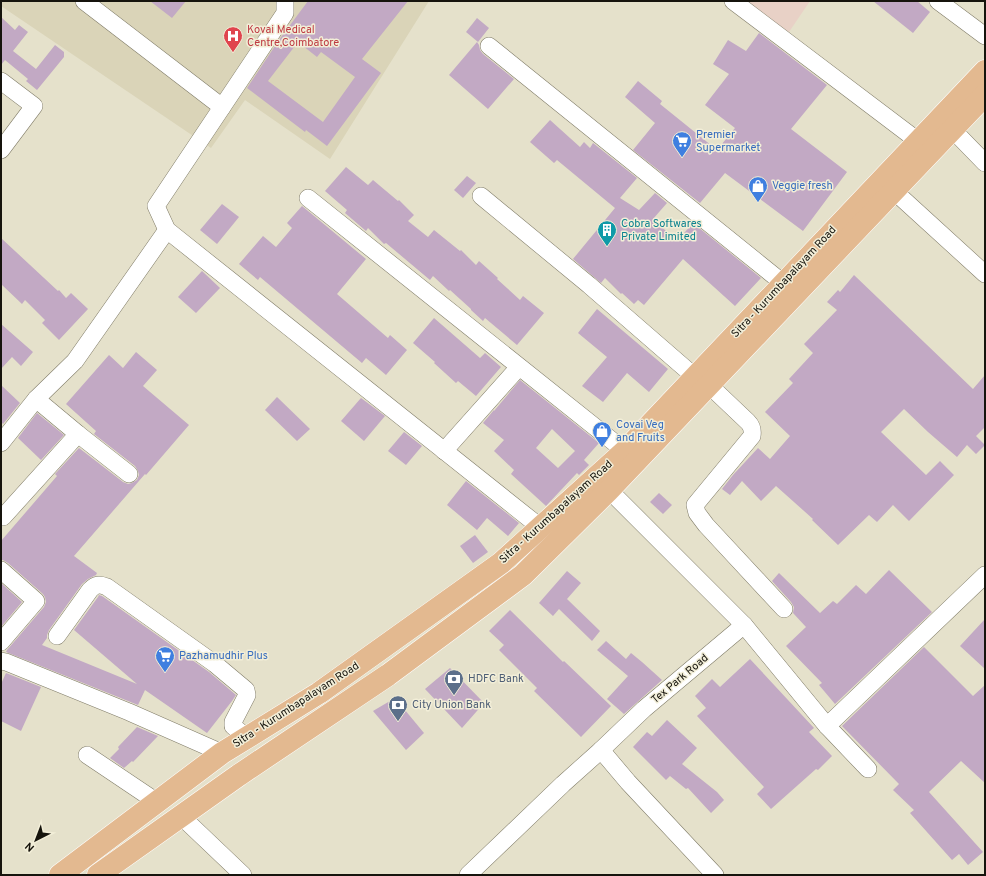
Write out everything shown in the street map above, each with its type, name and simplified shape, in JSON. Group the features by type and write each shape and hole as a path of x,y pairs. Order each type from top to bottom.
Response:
{"main road":[{"name":"Sitra - Kurumbapalayam Road","path":"602,483 625,451 702,381 783,283 985,71"},
{"name":"Sitra - Kurumbapalayam Road","path":"60,875 222,753 319,693 501,563 540,527 602,483 702,381 894,191 985,95"},
{"path":"98,875 238,775 388,674 523,575 602,483"}],"street":[{"path":"84,1 222,107"},
{"path":"285,1 285,14 156,206 167,230 540,527"},
{"path":"734,1 918,140"},
{"path":"938,1 985,36"},
{"path":"489,46 783,283"},
{"path":"1,81 34,106 1,150"},
{"path":"952,130 985,163"},
{"path":"894,191 985,274"},
{"path":"481,196 590,285 752,426 752,436 695,505 697,513 706,525 784,609"},
{"path":"308,198 625,451"},
{"path":"1,443 36,399 74,361 167,230"},
{"path":"444,451 519,367"},
{"path":"36,399 129,474"},
{"path":"2,517 78,434"},
{"path":"602,483 744,625 827,726 868,769"},
{"path":"1,570 36,601 1,642"},
{"path":"827,726 985,575"},
{"path":"57,636 95,585 100,584 107,587 215,664 246,690 247,695 233,722 234,726 247,738"},
{"name":"Tex Park Road","path":"477,872 563,784 644,709 744,625"},
{"path":"1,661 129,712 222,753"},
{"path":"601,750 628,782 715,875"},
{"path":"86,756 157,802"},
{"path":"181,816 243,875"}],"shaded area":[{"name":"Kovai Medical Centre,Coimbatore","path":"1,1 429,1 330,159 245,100 211,148 1,6"},
{"path":"742,1 810,1 789,32"}],"building":[{"path":"150,1 186,1 172,18"},
{"path":"308,1 408,1 362,59 381,73 327,146 306,130 305,132 247,88 279,40","holes":["298,42 317,57 321,52 355,77 323,122 268,81"]},
{"path":"873,1 917,1 930,12 913,33"},
{"path":"1,17 15,30 19,25 28,32 13,51 36,69 55,45 64,52 64,57 37,90 26,81 28,79 5,60 1,65"},
{"path":"477,18 489,28 478,42 466,32"},
{"path":"759,33 827,85 791,129 847,172 803,231 725,173 700,203 633,150 655,123 625,97 638,81 662,101 660,104 717,150 735,128 705,105 729,74 713,64 728,40 746,51"},
{"path":"477,42 483,54 514,79 488,109 449,75"},
{"path":"550,120 580,147 584,142 590,148 593,143 637,178 620,198 639,210 655,193 667,203 653,219 677,241 693,223 761,278 735,306 683,259 644,305 638,300 634,304 622,293 621,294 605,278 601,283 573,259 615,208 557,160 554,163 530,142"},
{"path":"346,167 368,185 373,180 398,201 399,200 414,215 408,221 428,237 434,230 460,251 461,250 476,265 479,261 520,300 523,296 544,313 517,345 485,318 483,321 433,276 430,280 386,243 384,244 368,228 366,231 345,213 347,210 325,191"},
{"path":"467,176 476,183 463,198 454,190"},
{"path":"222,204 239,217 217,244 200,230"},
{"path":"302,206 366,259 337,294 388,338 390,335 407,350 386,375 366,358 362,363 260,277 258,280 239,264 263,236 276,247 292,228 287,223"},
{"path":"1,238 66,298 71,293 88,309 59,340 42,323 45,320 25,300 22,304 1,284"},
{"path":"202,271 220,288 196,313 178,297"},
{"path":"854,275 973,389 985,375 985,427 976,436 985,445 976,454 967,445 957,457 904,409 881,432 926,475 940,461 954,475 909,521 893,505 877,522 869,515 838,545 812,520 813,519 776,486 761,501 742,481 730,495 722,489 758,448 770,459 790,436 765,412 793,383 789,379 813,353 804,344 837,310 827,302 838,290 840,292"},
{"path":"597,309 668,369 649,392 627,373 603,402 582,386 607,357 578,333"},
{"path":"434,318 480,358 485,353 501,367 476,396 458,381 456,383 413,343"},
{"path":"1,324 33,352 21,366 12,357 1,369"},
{"path":"136,352 157,370 143,386 189,425 74,556 97,573 82,584 49,630 47,638 42,645 137,684 74,630 99,595 102,596 209,672 236,695 207,733 145,690 138,705 6,652 44,607 46,602 43,594 8,563 1,560 1,541 57,476 55,474 79,448 123,482 128,484 137,480 139,475 135,466 94,434 96,431 66,404 109,355 123,368"},
{"path":"520,380 599,443 584,460 589,465 579,475 577,473 546,506 511,474 514,470 494,451 504,440 483,423","holes":["552,429 575,451 558,468 536,448"]},
{"path":"1,385 20,403 3,424 1,422"},
{"path":"277,397 310,429 297,441 265,410"},
{"path":"361,398 385,416 364,441 341,421"},
{"path":"37,413 64,435 41,460 18,438"},
{"path":"404,432 422,446 406,465 388,451"},
{"path":"466,481 519,523 508,536 487,518 477,530 447,505"},
{"path":"659,493 672,505 663,514 650,502"},
{"path":"475,535 488,552 473,563 460,546"},
{"path":"889,570 932,612 835,704 819,685 822,683 786,646 806,627 793,613 794,607 791,602 772,581 779,573 820,613 833,601 837,604 856,585 866,594"},
{"path":"567,571 581,583 567,599 600,631 592,641 559,609 553,616 539,603"},
{"path":"1,583 22,602 1,627"},
{"path":"510,610 611,706 581,737 534,691 537,688 499,650 504,645 489,631"},
{"path":"985,619 985,669 960,646"},
{"path":"606,641 626,659 631,653 662,680 624,714 607,699 628,676 597,650"},
{"path":"924,647 973,696 985,685 985,783 961,761 929,792 983,852 968,865 959,854 952,860 910,813 914,810 893,790 899,784 842,726"},
{"path":"750,659 814,728 809,732 832,756 818,770 816,769 771,809 757,794 764,787 697,716 706,708 695,696 712,679 720,687"},
{"name":"HDFC Bank","path":"450,668 484,703 462,728 425,689"},
{"path":"6,673 41,687 21,731 1,721 1,684"},
{"name":"City Union Bank","path":"395,698 424,733 406,750 373,711"},
{"path":"667,720 697,748 682,764 717,792 724,800 711,813 688,788 686,789 670,776 666,780 633,747 647,732 652,736"},
{"path":"137,727 158,736 133,762 132,761 124,768 110,758"}],"place":[{"name":"Kovai Medical Centre,Coimbatore","path":"233,53"},
{"name":"Premier Supermarket","path":"682,158"},
{"name":"Veggie fresh","path":"758,203"},
{"name":"Cobra Softwares Private Limited","path":"607,247"},
{"name":"Covai Veg and Fruits","path":"602,448"},
{"name":"Pazhamudhir Plus","path":"165,673"},
{"name":"HDFC Bank","path":"454,696"},
{"name":"City Union Bank","path":"398,722"}]}
